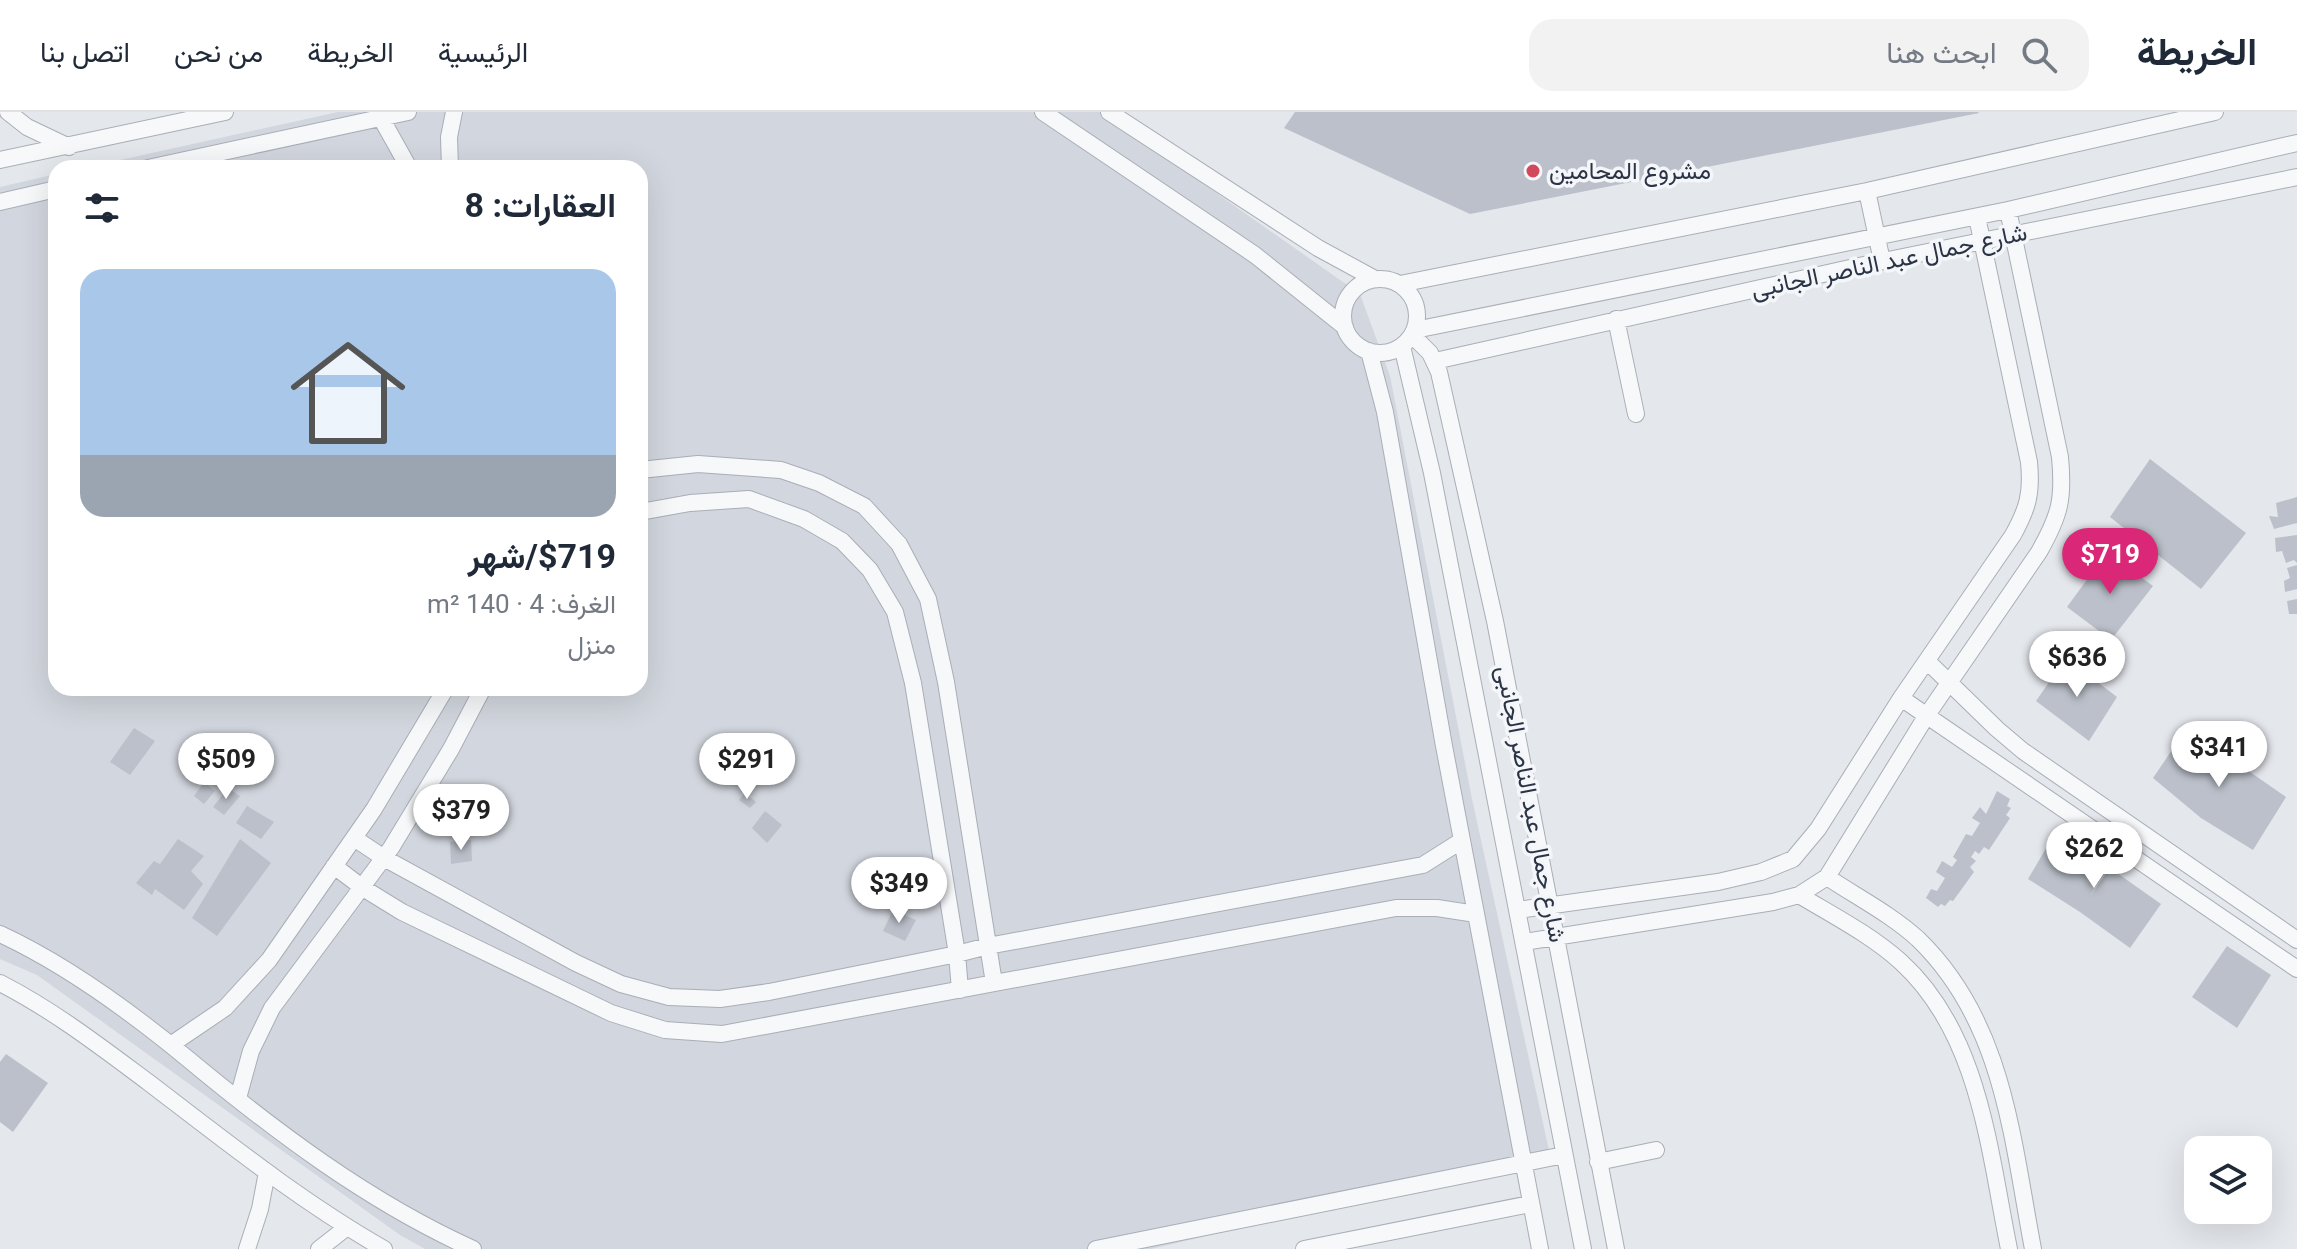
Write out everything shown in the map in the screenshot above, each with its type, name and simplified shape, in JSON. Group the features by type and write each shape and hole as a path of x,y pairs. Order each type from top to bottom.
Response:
{"street":[{"path":"8,112 27,127 69,147"},
{"path":"0,160 225,112"},
{"path":"185,160 408,112"},
{"path":"450,160 449,137 454,112"},
{"path":"1043,112 1255,255 1345,327 1359,346 1381,353 1410,337 1977,217 2297,143"},
{"path":"1109,112 1271,218 1375,279"},
{"path":"1400,284 1867,191 2215,112"},
{"path":"381,118 405,160"},
{"name":"شارع جمال عبد الناصر الجانبى","path":"1435,361 1882,261 2297,177"},
{"path":"0,202 48,191"},
{"path":"1867,191 1882,261"},
{"path":"1524,942 1773,902 1799,895 1827,877 1927,715 2055,524 2063,490 2060,457 2008,210"},
{"path":"1518,910 1718,882 1761,872 1793,859 1818,829 1901,698 2013,535 2025,513 2032,487 1977,217"},
{"path":"1345,327 1345,302 1362,283 1388,279 1410,293 1416,305 1417,318 1410,337 1432,473 1583,1249"},
{"path":"1616,319 1636,414"},
{"name":"شارع جمال عبد الناصر الجانبى","path":"1410,337 1435,361 1495,621 1616,1249"},
{"path":"1369,351 1385,412 1461,841 1540,1249"},
{"path":"648,469 698,464 781,470 819,483 864,506 899,544 928,599 946,682 994,983"},
{"path":"648,511 690,503 749,499 804,519 842,541 870,570 895,612 913,683 957,954 960,990"},
{"path":"1927,661 2023,751 2297,940"},
{"path":"172,1044 208,1022 241,993 269,960 374,809 441,696"},
{"path":"238,1098 251,1051 272,1008 384,858 436,774 479,696"},
{"path":"1901,698 2297,969"},
{"path":"354,838 384,858 576,963 621,984 669,997 720,999 1423,865 1461,841"},
{"path":"334,866 402,912 611,1013 665,1030 722,1034 1396,908 1437,908 1476,914"},
{"path":"1827,877 1892,919 1918,940 1945,971 1975,1017 1988,1041 2004,1090 2033,1249"},
{"path":"1799,895 1876,941 1903,963 1949,1023 1976,1093 2009,1249"},
{"path":"0,934 62,969 172,1044 238,1098 377,1200 425,1228 473,1249"},
{"path":"0,983 82,1034 267,1172 346,1228 384,1249"},
{"path":"1598,1162 1656,1150"},
{"path":"1096,1249 1564,1155"},
{"path":"247,1249 260,1209 267,1172"},
{"path":"1304,1249 1530,1204"},
{"path":"319,1249 346,1228"}],"shaded area":[{"path":"338,112 1101,112 1360,294 1390,376 1472,799 1550,1155 1151,1249 425,1249 400,1235 37,975 0,959 0,187 48,176 48,696 648,696 648,160 120,160"}],"building":[{"name":"مشروع المحامين","path":"1295,112 1979,113 1470,214 1284,128"},
{"path":"2150,459 2246,533 2201,589 2110,517"},
{"path":"2297,497 2297,523 2274,529 2269,516 2278,517 2276,503"},
{"path":"2297,535 2297,563 2294,560 2286,563 2282,551 2276,552 2275,538"},
{"path":"2107,552 2153,586 2111,640 2067,607"},
{"path":"2297,565 2297,589 2285,592 2284,581 2290,578 2287,568"},
{"path":"2297,599 2297,614 2289,614 2287,601"},
{"path":"2066,658 2117,697 2089,741 2036,701"},
{"path":"134,728 155,741 130,775 110,762"},
{"path":"2187,728 2286,797 2253,850 2201,818 2153,778"},
{"path":"204,782 215,791 204,804 194,796"},
{"path":"228,788 240,796 224,815 213,807"},
{"path":"1997,791 2010,799 2007,806 2011,808 2006,815 2010,818 1989,850 1984,847 1979,854 1975,851 1971,857 1976,861 1970,867 1974,872 1953,901 1938,907 1926,898 1931,889 1937,891 1945,878 1936,872 1942,861 1952,867 1957,860 1953,857 1966,834 1972,836 1980,823 1972,818 1980,807 1986,814"},
{"path":"745,793 756,802 750,808 739,800"},
{"path":"247,806 274,822 261,839 236,823"},
{"path":"765,811 782,825 767,843 752,828"},
{"path":"2055,833 2108,867 2090,896 2110,868 2161,904 2130,948 2028,879"},
{"path":"178,839 204,856 191,871 203,884 184,910 155,889 152,895 136,883 154,861 160,864"},
{"path":"240,839 271,863 217,936 192,918"},
{"path":"471,840 472,861 451,864 450,842"},
{"path":"893,910 916,920 905,941 883,931"},
{"path":"2227,946 2271,975 2237,1028 2192,997"},
{"path":"6,1054 48,1083 13,1132 0,1122 0,1062"}],"place":[{"name":"مشروع المحامين","path":"1533,171"}]}
